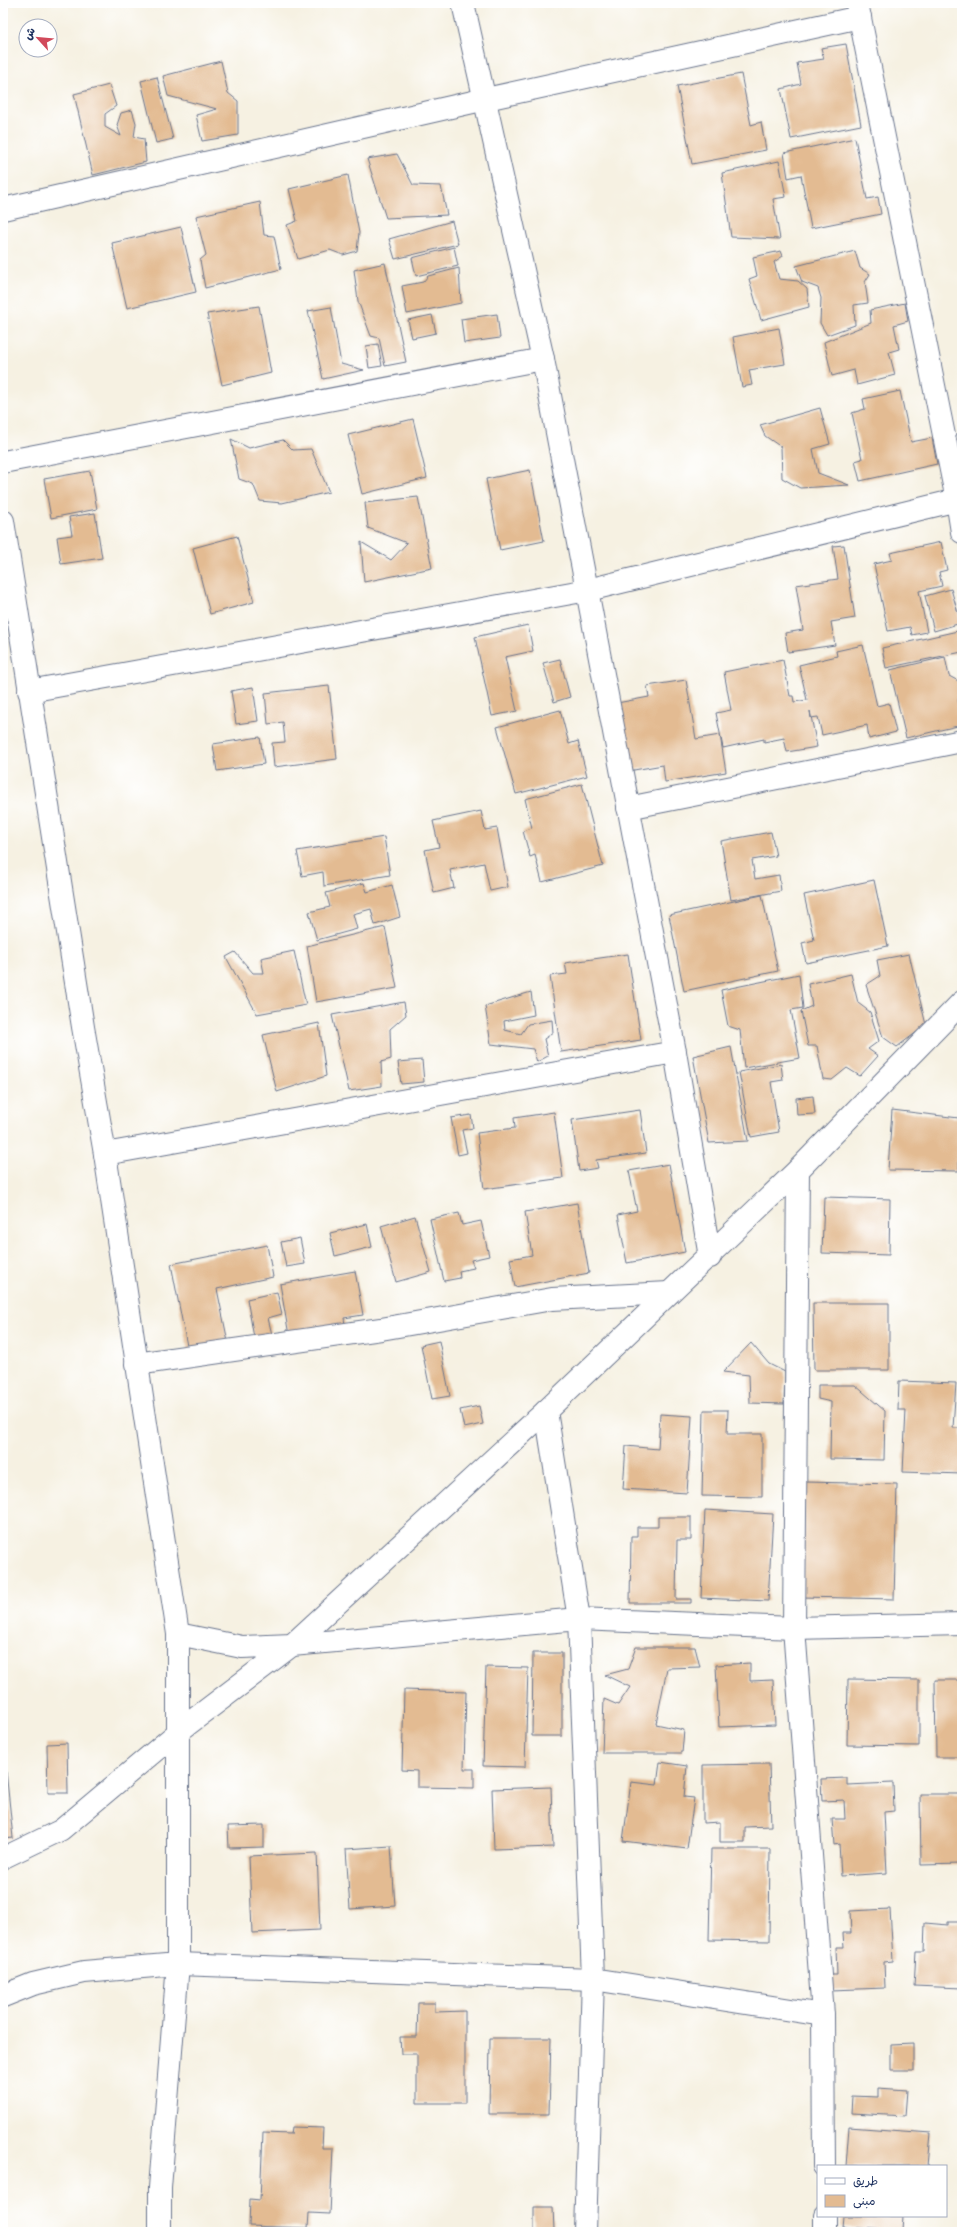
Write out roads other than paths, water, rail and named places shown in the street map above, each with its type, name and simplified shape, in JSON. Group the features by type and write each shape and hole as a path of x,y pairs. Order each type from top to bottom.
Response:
{"street":[{"path":"463,3 486,99 543,359 675,1052 710,1257"},
{"path":"3,209 486,99 859,10 960,500 962,532"},
{"path":"3,462 543,359"},
{"path":"29,691 588,590 960,500"},
{"path":"3,521 29,691 105,1154 178,1634 178,1964 160,2188 160,2232"},
{"path":"628,808 962,741"},
{"path":"179,1731 292,1645 546,1411 669,1293 710,1257 798,1170 962,1002"},
{"path":"105,1154 675,1052"},
{"path":"798,1170 794,1628 823,2015 824,2165"},
{"path":"136,1364 381,1329 552,1299 669,1293"},
{"path":"546,1411 579,1619 593,1979 585,2232"},
{"path":"178,1634 242,1647 292,1645 579,1619 794,1628 962,1624"},
{"path":"3,1996 33,1984 84,1972 178,1964 593,1979 823,2015"},
{"path":"825,2217 825,2232"}],"lane":[{"path":"3,1858 62,1830 179,1731"}]}
